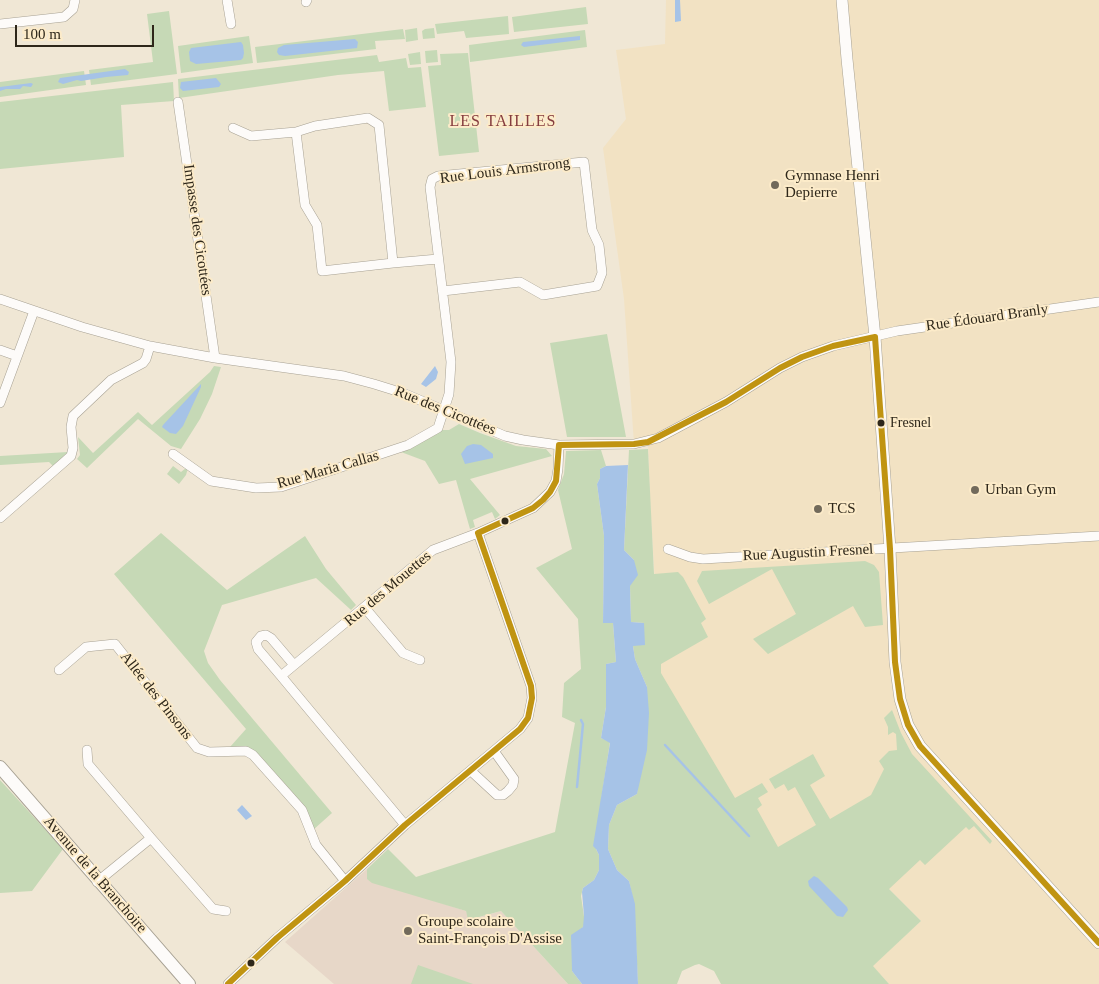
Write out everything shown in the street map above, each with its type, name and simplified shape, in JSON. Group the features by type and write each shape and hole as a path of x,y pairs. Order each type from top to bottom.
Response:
{"main road":[{"name":"Avenue de la Branchoire","path":"0,767 189,984"}],"street":[{"path":"0,24 64,17 74,9 75,0"},
{"path":"227,0 231,24"},
{"path":"842,0 846,59 875,337 890,549 895,662 900,699 908,725 920,746 1099,943"},
{"name":"Impasse des Cicottées","path":"178,102 216,358"},
{"path":"233,128 250,136 296,132 314,126 368,118 379,125 393,263"},
{"path":"296,132 306,205 317,225 322,271 438,259"},
{"name":"Rue Louis Armstrong","path":"443,291 520,282 543,295 597,286 602,273 599,245 592,230 584,162 438,176 432,179 430,187 451,362 449,394 444,410"},
{"name":"Rue des Cicottées","path":"0,299 82,327 150,346 216,358 344,376 404,393 505,436 559,445 634,444 648,442 726,402 780,368 802,357 833,346 875,337"},
{"name":"Rue Édouard Branly","path":"875,337 914,328 1099,302"},
{"path":"0,403 34,311"},
{"path":"0,518 71,456 73,448 71,427 73,416 111,380 143,363 150,346"},
{"path":"0,350 17,356"},
{"name":"Rue Maria Callas","path":"172,454 211,481 256,488 281,487 408,445 438,428 444,410"},
{"name":"Rue des Mouettes","path":"281,676 366,608 433,550 478,533 533,508 543,500 556,481 559,445"},
{"path":"228,984 277,938 345,881 405,825 520,729 528,718 532,698 522,660 478,533"},
{"name":"Rue Augustin Fresnel","path":"668,549 690,557 703,559 1099,536"},
{"path":"366,608 403,653 420,660"},
{"path":"294,665 271,638 266,635 261,636 256,642 258,649 405,825"},
{"name":"Allée des Pinsons","path":"59,670 86,647 115,644 197,748 209,752 241,751 253,755 302,810 316,845 345,881"},
{"path":"87,750 88,764 151,838 213,908 226,911"},
{"path":"471,771 497,795 503,795 508,791 514,785 514,778 494,751"},
{"path":"98,881 151,838"}],"shaded area":[{"path":"666,0 1099,0 1099,984 889,984 872,966 921,921 887,887 840,930 664,737 648,442 634,444 624,299 603,148 626,119 616,50 665,44"},
{"name":"Groupe scolaire Saint-François D'Assise","path":"367,869 367,879 466,911 469,920 501,911 568,984 334,984 285,942"}],"green space":[{"path":"586,7 588,24 514,32 512,17"},
{"path":"169,11 177,74 91,85 89,70 153,62 147,14"},
{"path":"508,16 509,34 466,38 464,31 437,34 435,24"},
{"path":"417,28 418,40 406,42 405,30"},
{"path":"434,28 435,38 423,39 422,31"},
{"path":"403,29 405,39 375,41 376,49 257,63 255,47"},
{"path":"585,30 587,47 470,62 469,45"},
{"path":"249,36 253,63 181,73 178,46"},
{"path":"437,50 438,62 426,63 425,51"},
{"path":"420,52 421,64 410,65 408,54"},
{"path":"468,53 479,152 439,156 428,66 441,65 440,54"},
{"path":"377,55 379,62 406,58 408,68 421,67 426,107 389,111 384,71 338,75 179,98 178,79"},
{"path":"84,71 86,85 0,97 0,82"},
{"path":"173,82 174,101 121,105 124,157 0,169 0,102"},
{"path":"607,334 626,437 567,437 550,343"},
{"path":"214,366 221,367 212,394 200,419 181,449 171,446 138,419 87,468 77,459 80,455 78,437 93,453 138,412 152,425 210,372"},
{"path":"459,424 516,446 546,449 552,456 470,479 500,515 495,519 492,512 473,520 475,527 470,529 456,480 439,484 425,461 401,452 419,444 440,430 449,430"},
{"path":"648,449 654,574 678,572 683,577 706,619 701,623 708,637 661,664 661,673 735,798 762,783 768,792 758,798 762,805 757,809 778,847 816,825 795,787 788,791 784,784 775,789 769,779 813,754 825,776 810,785 830,819 871,795 884,769 879,761 889,751 897,750 896,734 893,732 888,735 888,727 884,718 892,710 912,754 992,841 990,844 974,826 969,830 966,827 925,865 920,860 889,889 921,921 873,966 889,984 721,984 714,971 699,964 682,971 677,984 638,984 634,904 629,881 617,870 608,849 609,825 617,805 637,794 647,687 635,659 633,646 644,623 631,622 630,586 634,560 624,550 629,450"},
{"path":"601,450 606,466 600,469 600,478 597,484 604,536 603,623 613,623 616,662 606,664 606,707 601,738 610,742 596,849 599,855 599,870 594,880 583,888 581,896 585,923 581,931 572,971 582,984 568,984 501,911 468,920 466,911 372,883 367,879 367,869 388,849 416,877 555,832 575,723 562,717 564,683 581,669 578,619 536,568 572,549 558,490 564,474 566,451"},
{"path":"68,452 53,466 49,462 0,465 0,456"},
{"path":"173,466 181,472 188,468 186,475 179,484 167,474"},
{"path":"161,533 227,590 305,536 326,569 356,605 351,610 316,578 222,605 204,651 208,663 220,680 332,813 313,830 250,749 230,747 246,729 114,574"},
{"path":"865,561 874,565 879,572 883,625 865,627 853,606 768,654 753,639 796,614 772,569 709,604 697,581 702,571"},
{"path":"0,780 63,849 32,891 0,893"},
{"path":"418,965 473,984 411,984"}],"water":[{"path":"675,0 680,0 681,21 675,22"},
{"path":"580,36 580,40 524,47 521,45 523,42"},
{"path":"355,39 358,42 357,48 285,56 279,55 277,52 278,48 284,45"},
{"path":"241,42 244,53 241,60 196,64 190,61 189,52 191,48"},
{"path":"125,69 129,72 128,75 77,80 63,84 58,82 60,78"},
{"path":"216,78 221,84 219,87 183,91 180,88 181,82"},
{"path":"33,84 31,87 23,86 20,89 0,91 0,87"},
{"path":"435,366 438,372 436,379 426,387 421,384"},
{"path":"201,384 183,426 176,434 170,433 162,427 163,425"},
{"path":"473,444 481,445 493,454 493,458 465,464 461,454 467,446"},
{"path":"628,465 624,550 634,560 638,575 630,586 631,622 644,623 645,645 633,646 635,659 647,687 649,713 647,750 637,794 617,805 609,825 608,849 617,870 629,881 635,904 638,984 582,984 572,971 571,935 583,927 583,888 594,880 599,870 599,855 593,846 610,743 601,738 606,707 606,664 616,662 613,623 603,623 604,536 597,484 600,478 600,469 606,466"},
{"path":"242,805 252,816 246,820 237,810"},
{"path":"814,876 847,907 848,910 843,917 837,916 809,886 808,881"}],"waterway":[{"path":"577,787 583,724 581,720"},
{"path":"665,745 749,836"}],"transit line":[{"path":"875,337 890,549 895,662 900,699 908,725 920,746 1099,943"},
{"path":"559,445 634,444 648,442 726,402 780,368 802,357 833,346 875,337"},
{"path":"478,533 533,508 543,500 556,481 559,445"},
{"path":"228,984 277,938 345,881 405,825 520,729 528,718 532,698 531,686 478,533"}],"place":[{"name":"Gymnase Henri Depierre","path":"775,185"},
{"name":"Fresnel","path":"881,423"},
{"name":"Urban Gym","path":"975,490"},
{"name":"TCS","path":"818,509"},
{"name":"Groupe scolaire Saint-François D'Assise","path":"408,931"}],"district":[{"name":"LES TAILLES","path":"503,122"}]}
